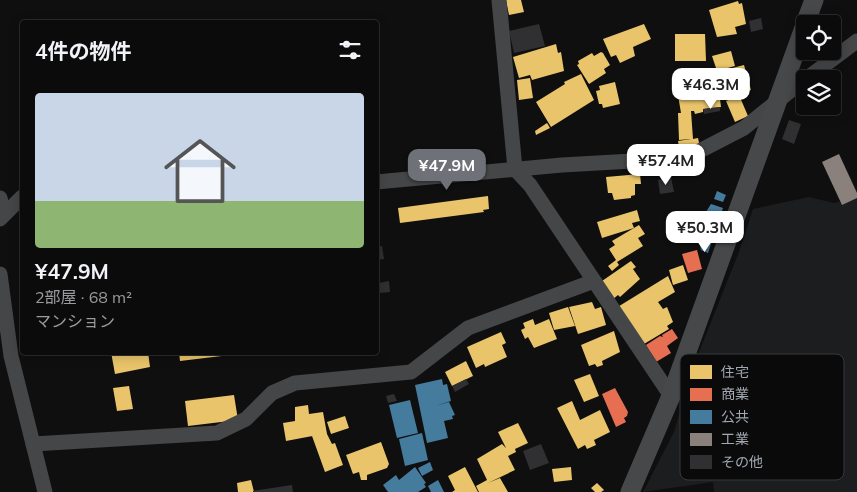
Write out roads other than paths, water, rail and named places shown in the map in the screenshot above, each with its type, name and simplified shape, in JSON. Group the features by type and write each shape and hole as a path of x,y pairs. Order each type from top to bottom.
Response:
{"main road":[{"path":"808,15 814,0"},
{"path":"686,354 796,49"},
{"path":"630,492 680,371"}],"street":[{"path":"499,0 516,169 530,185 671,396"},
{"path":"817,70 857,41"},
{"path":"379,182 516,169 686,158 744,128 796,86"},
{"path":"0,198 2,216"},
{"path":"2,216 20,199"},
{"path":"0,274 11,356 45,492"},
{"path":"33,444 217,433 246,419 272,393 295,383 411,372 468,328 594,281"}]}
